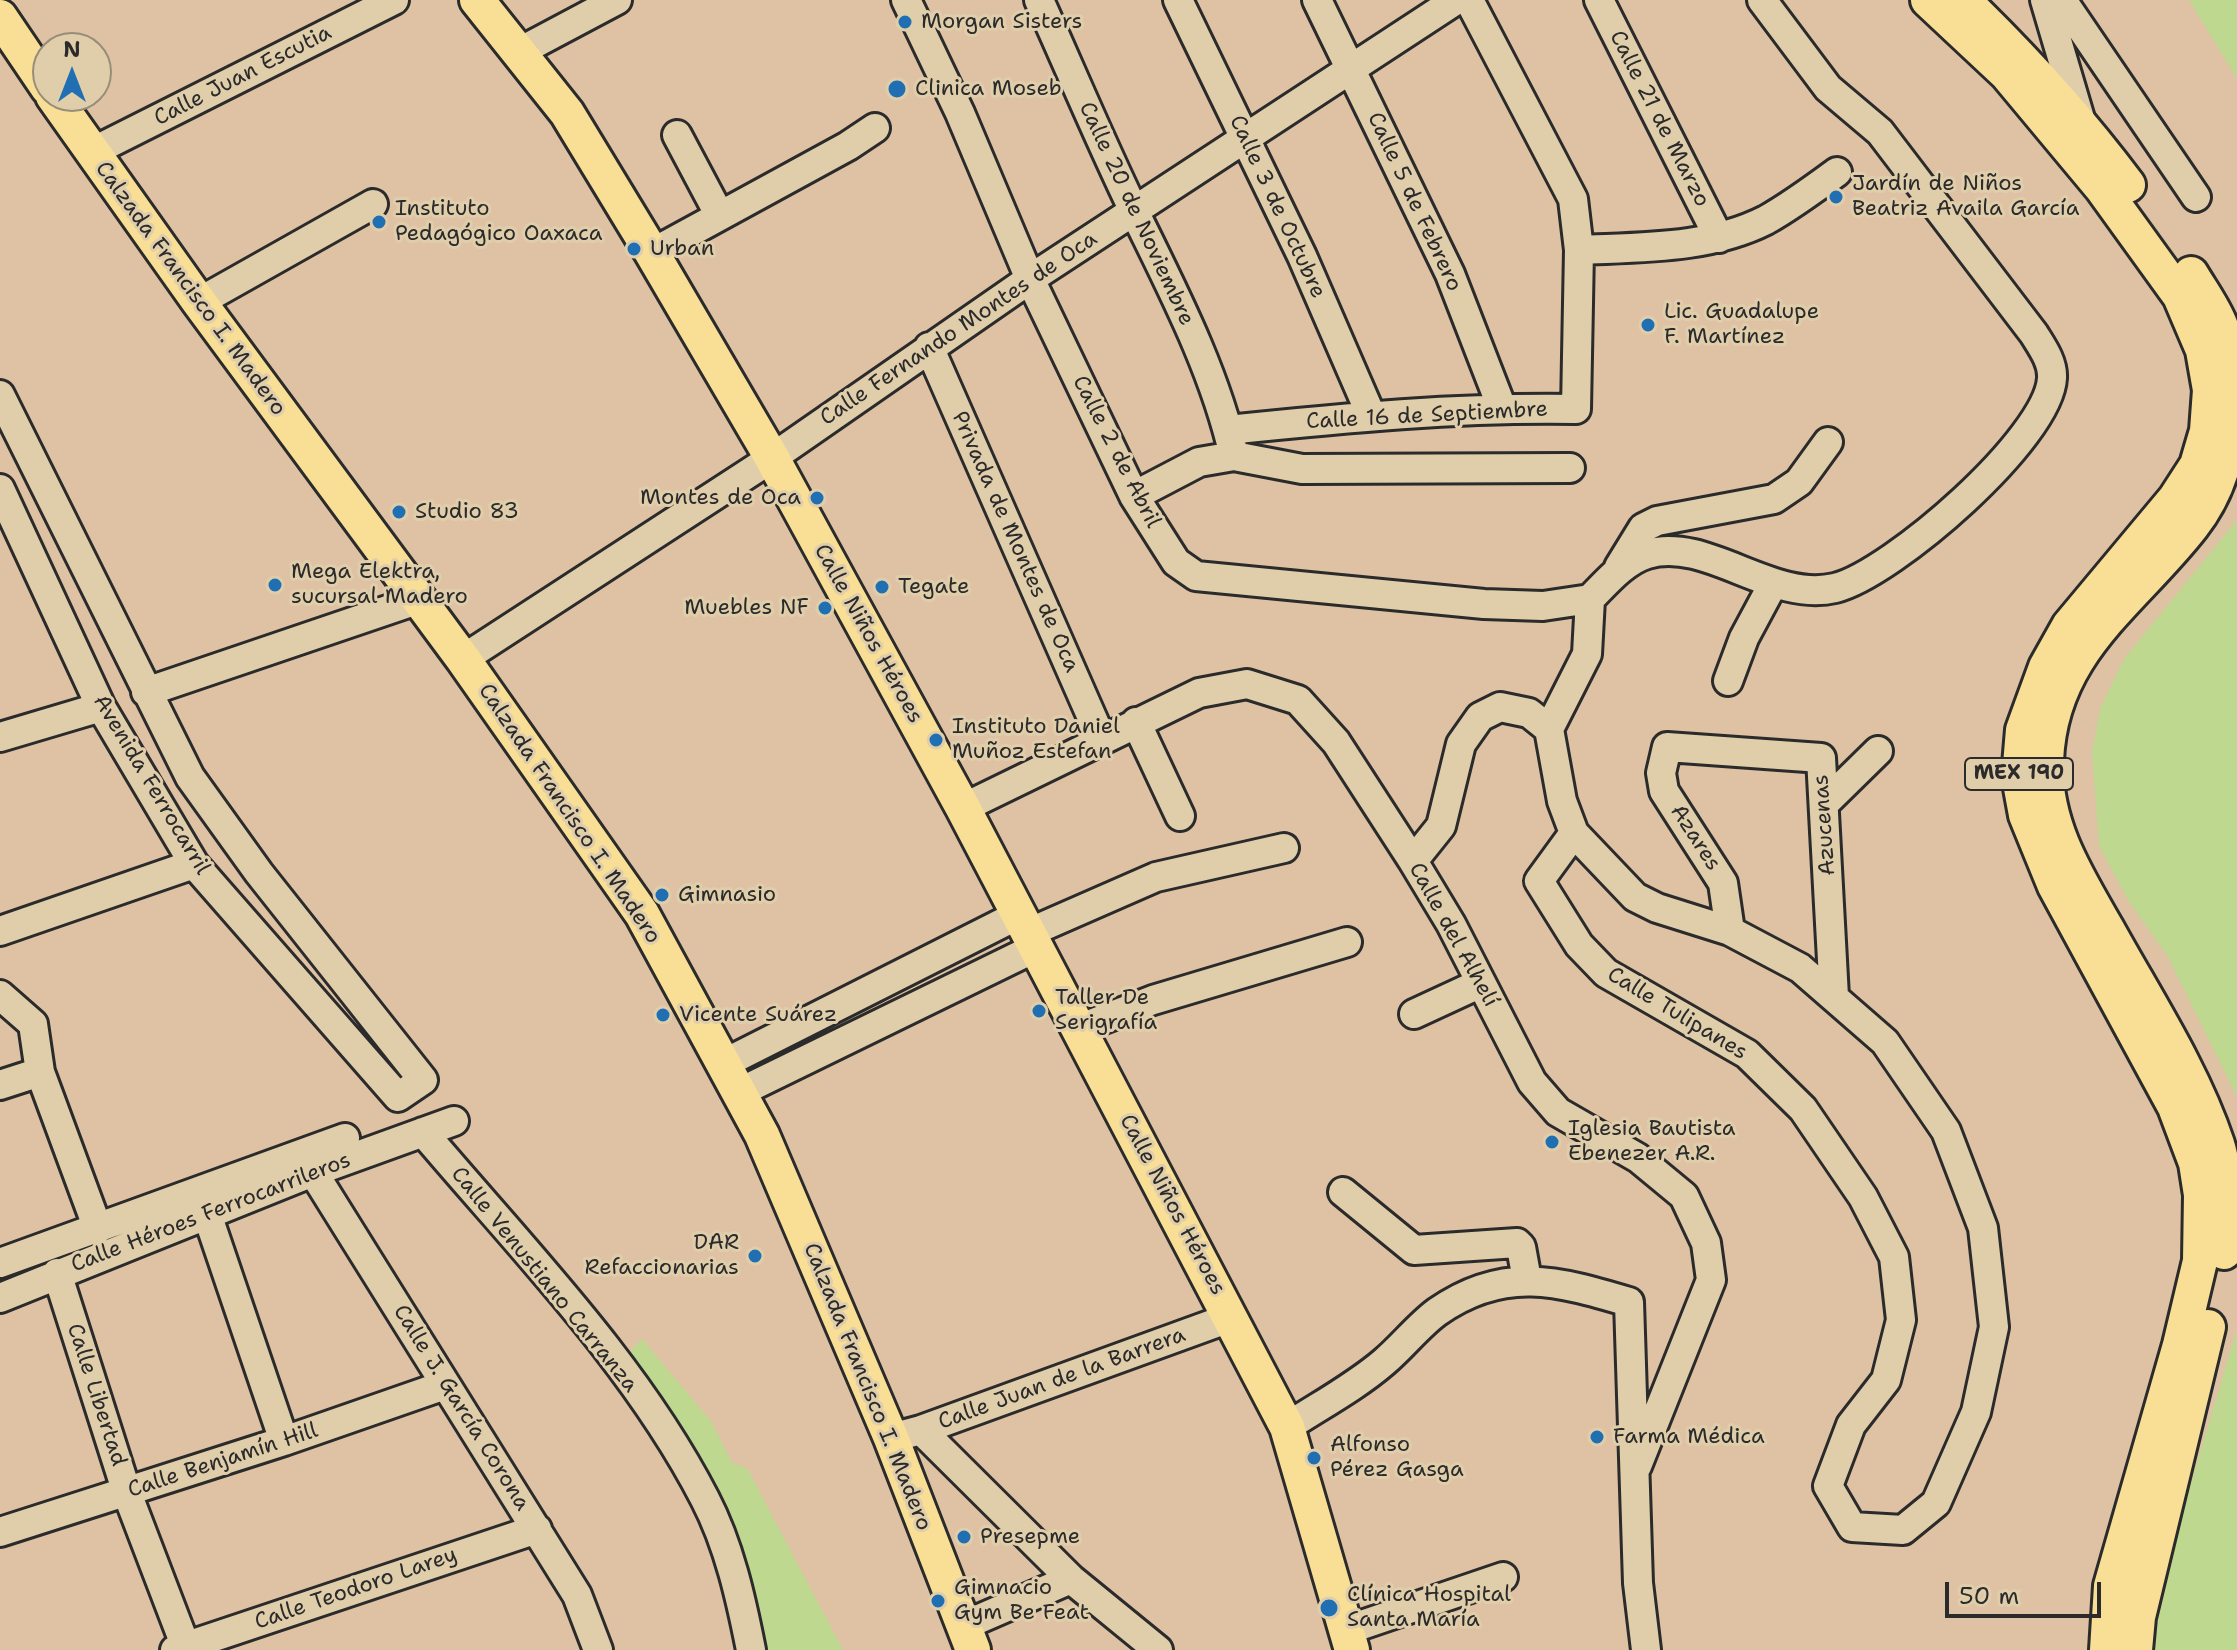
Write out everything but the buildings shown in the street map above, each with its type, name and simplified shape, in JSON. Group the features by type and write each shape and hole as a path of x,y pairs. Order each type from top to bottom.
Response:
{"main road":[{"name":"Calle Niños Héroes","path":"477,0 567,113 652,253 772,458 963,808 1287,1427 1350,1640"},
{"name":"MEX 190","path":"1928,0 2007,74 2102,188 2180,296 2203,350 2210,390 2207,431 2197,465 2175,499 2069,626 2046,667 2023,730 2019,777 2026,815 2055,886 2175,1107 2196,1163 2201,1195 2200,1261 2180,1345 2111,1586 2107,1650"},
{"name":"MEX 190","path":"1963,0 2022,57 2081,123 2182,259 2220,324 2234,369 2235,428 2222,471 2193,525 2091,635 2066,682 2052,721 2046,762 2050,808 2064,854 2188,1079 2217,1144 2226,1189 2223,1262 2138,1617 2135,1650"},
{"path":"0,17 32,64"},
{"name":"Calzada Francisco I. Madero","path":"64,112 199,302 463,659 642,914 762,1135 906,1434 968,1638"}],"street":[{"name":"Calle Juan Escutia","path":"92,152 394,0"},
{"path":"519,52 617,0"},
{"name":"Calle 2 de Abril","path":"906,0 960,113 1030,279 1134,496 1176,562 1196,576 1484,604 1543,606 1590,599"},
{"name":"Calle 20 de Noviembre","path":"1039,0 1134,212 1172,283 1231,443"},
{"name":"Calle 3 de Octubre","path":"1178,0 1302,256 1371,415"},
{"name":"Calle 5 de Febrero","path":"1317,0 1450,274 1502,408"},
{"name":"Calle Fernando Montes de Oca","path":"463,659 772,458 1030,279 1456,0"},
{"name":"Calle 16 de Septiembre","path":"1134,496 1231,443 1371,415 1502,408 1576,409 1579,250 1573,199 1469,0"},
{"name":"Calle 21 de Marzo","path":"1599,0 1719,238"},
{"path":"1413,861 1441,826 1461,744 1480,717 1500,707 1529,713 1549,729 1584,663 1590,599 1615,574 1646,555 1666,552 1705,558 1773,584 1822,590 1839,587 1877,569 1989,479 2029,429 2048,397 2053,377 2048,356 2034,334 1907,165 1880,132 1828,88 1762,0"},
{"path":"2045,0 2081,123"},
{"path":"2062,0 2196,197"},
{"path":"652,253 848,146 875,128"},
{"path":"677,135 720,216"},
{"path":"1579,250 1653,247 1719,238 1763,221 1837,172"},
{"path":"199,302 373,204"},
{"name":"Privada de Montes de Oca","path":"929,347 1101,738"},
{"path":"0,395 146,692 417,600"},
{"path":"1615,574 1643,528 1657,521 1774,499 1799,482 1828,442"},
{"path":"1231,443 1302,469 1570,468"},
{"name":"Avenida Ferrocarril","path":"0,489 101,707 194,864 398,1097 423,1080 259,873 190,777 146,692"},
{"path":"1728,681 1744,638 1773,584"},
{"name":"Calle del Alhelí","path":"963,808 1101,738 1199,693 1247,684 1298,700 1336,742 1413,861 1541,1092 1558,1112 1638,1158 1684,1196 1706,1243 1711,1280 1637,1466"},
{"path":"0,737 101,707"},
{"path":"1136,722 1180,816"},
{"name":"Calle Tulipanes","path":"1549,729 1562,801 1574,833 1635,897 1657,908 1730,931 1800,968 1885,1042 1946,1131 1983,1228 1994,1327 1976,1412 1936,1503 1903,1530 1852,1527 1828,1486 1851,1425 1886,1380 1901,1320 1894,1257 1863,1197 1803,1109 1747,1054 1606,973 1579,945 1539,881 1574,833"},
{"name":"Azucenas","path":"1667,747 1821,758 1834,997"},
{"name":"Azares","path":"1667,747 1661,773 1664,791 1723,883 1730,931"},
{"path":"1825,803 1878,751"},
{"path":"732,1078 1028,932 1156,877 1284,848"},
{"path":"0,931 194,864"},
{"path":"1078,1029 1153,1000 1347,942"},
{"path":"1414,1014 1481,983"},
{"path":"0,995 33,1024 40,1072 98,1229"},
{"path":"0,1085 40,1072"},
{"name":"Calle Héroes Ferrocarrileros","path":"0,1298 313,1172 454,1121"},
{"name":"Calle Venustiano Carranza","path":"423,1132 615,1361 674,1448 706,1500 739,1591 751,1650"},
{"path":"0,1263 345,1138"},
{"name":"Calle J. García Corona","path":"313,1172 577,1595 598,1650"},
{"path":"1343,1192 1414,1250 1517,1243 1521,1247 1527,1280"},
{"path":"207,1214 284,1441"},
{"name":"Calle Libertad","path":"57,1273 127,1493 183,1649"},
{"path":"1287,1427 1382,1364 1436,1313 1474,1291 1527,1280 1559,1281 1629,1302 1637,1466 1639,1611 1646,1650"},
{"name":"Calle Juan de la Barrera","path":"906,1434 1232,1317"},
{"name":"Calle Benjamín Hill","path":"0,1532 127,1493 445,1385"},
{"path":"906,1434 1071,1579 1158,1650"},
{"name":"Calle Teodoro Larey","path":"183,1649 537,1529"},
{"path":"1350,1640 1503,1577"},
{"path":"968,1638 1071,1579"}],"green space":[{"path":"2189,0 2237,0 2237,79"},
{"path":"2237,520 2237,1097 2168,957 2130,903 2099,846 2092,752 2100,709 2124,659"},
{"path":"2237,1329 2237,1650 2154,1650 2155,1629 2183,1510"},
{"path":"642,1339 711,1421 732,1463 747,1468 843,1650 763,1650 759,1608 717,1485 627,1354"}],"place":[{"name":"Morgan Sisters","path":"905,22"},
{"name":"Clinica Moseb","path":"897,89"},
{"name":"Jardín de Niños Beatriz Availa García","path":"1836,197"},
{"name":"Instituto Pedagógico Oaxaca","path":"379,222"},
{"name":"Urban","path":"634,249"},
{"name":"Lic. Guadalupe F. Martínez","path":"1648,325"},
{"name":"Montes de Oca","path":"817,498"},
{"name":"Studio 83","path":"399,512"},
{"name":"Mega Elektra, sucursal Madero","path":"275,585"},
{"name":"Tegate","path":"882,587"},
{"name":"Muebles NF","path":"825,608"},
{"name":"Instituto Daniel Muñoz Estefan","path":"936,740"},
{"name":"Gimnasio","path":"662,895"},
{"name":"Taller De Serigrafía","path":"1039,1011"},
{"name":"Vicente Suárez","path":"663,1015"},
{"name":"Iglesia Bautista Ebenezer A.R.","path":"1552,1142"},
{"name":"DAR Refaccionarias","path":"755,1256"},
{"name":"Farma Médica","path":"1597,1437"},
{"name":"Alfonso Pérez Gasga","path":"1314,1458"},
{"name":"Presepme","path":"964,1537"},
{"name":"Gimnacio Gym Be Feat","path":"938,1601"},
{"name":"Clínica Hospital Santa María","path":"1329,1608"}]}
